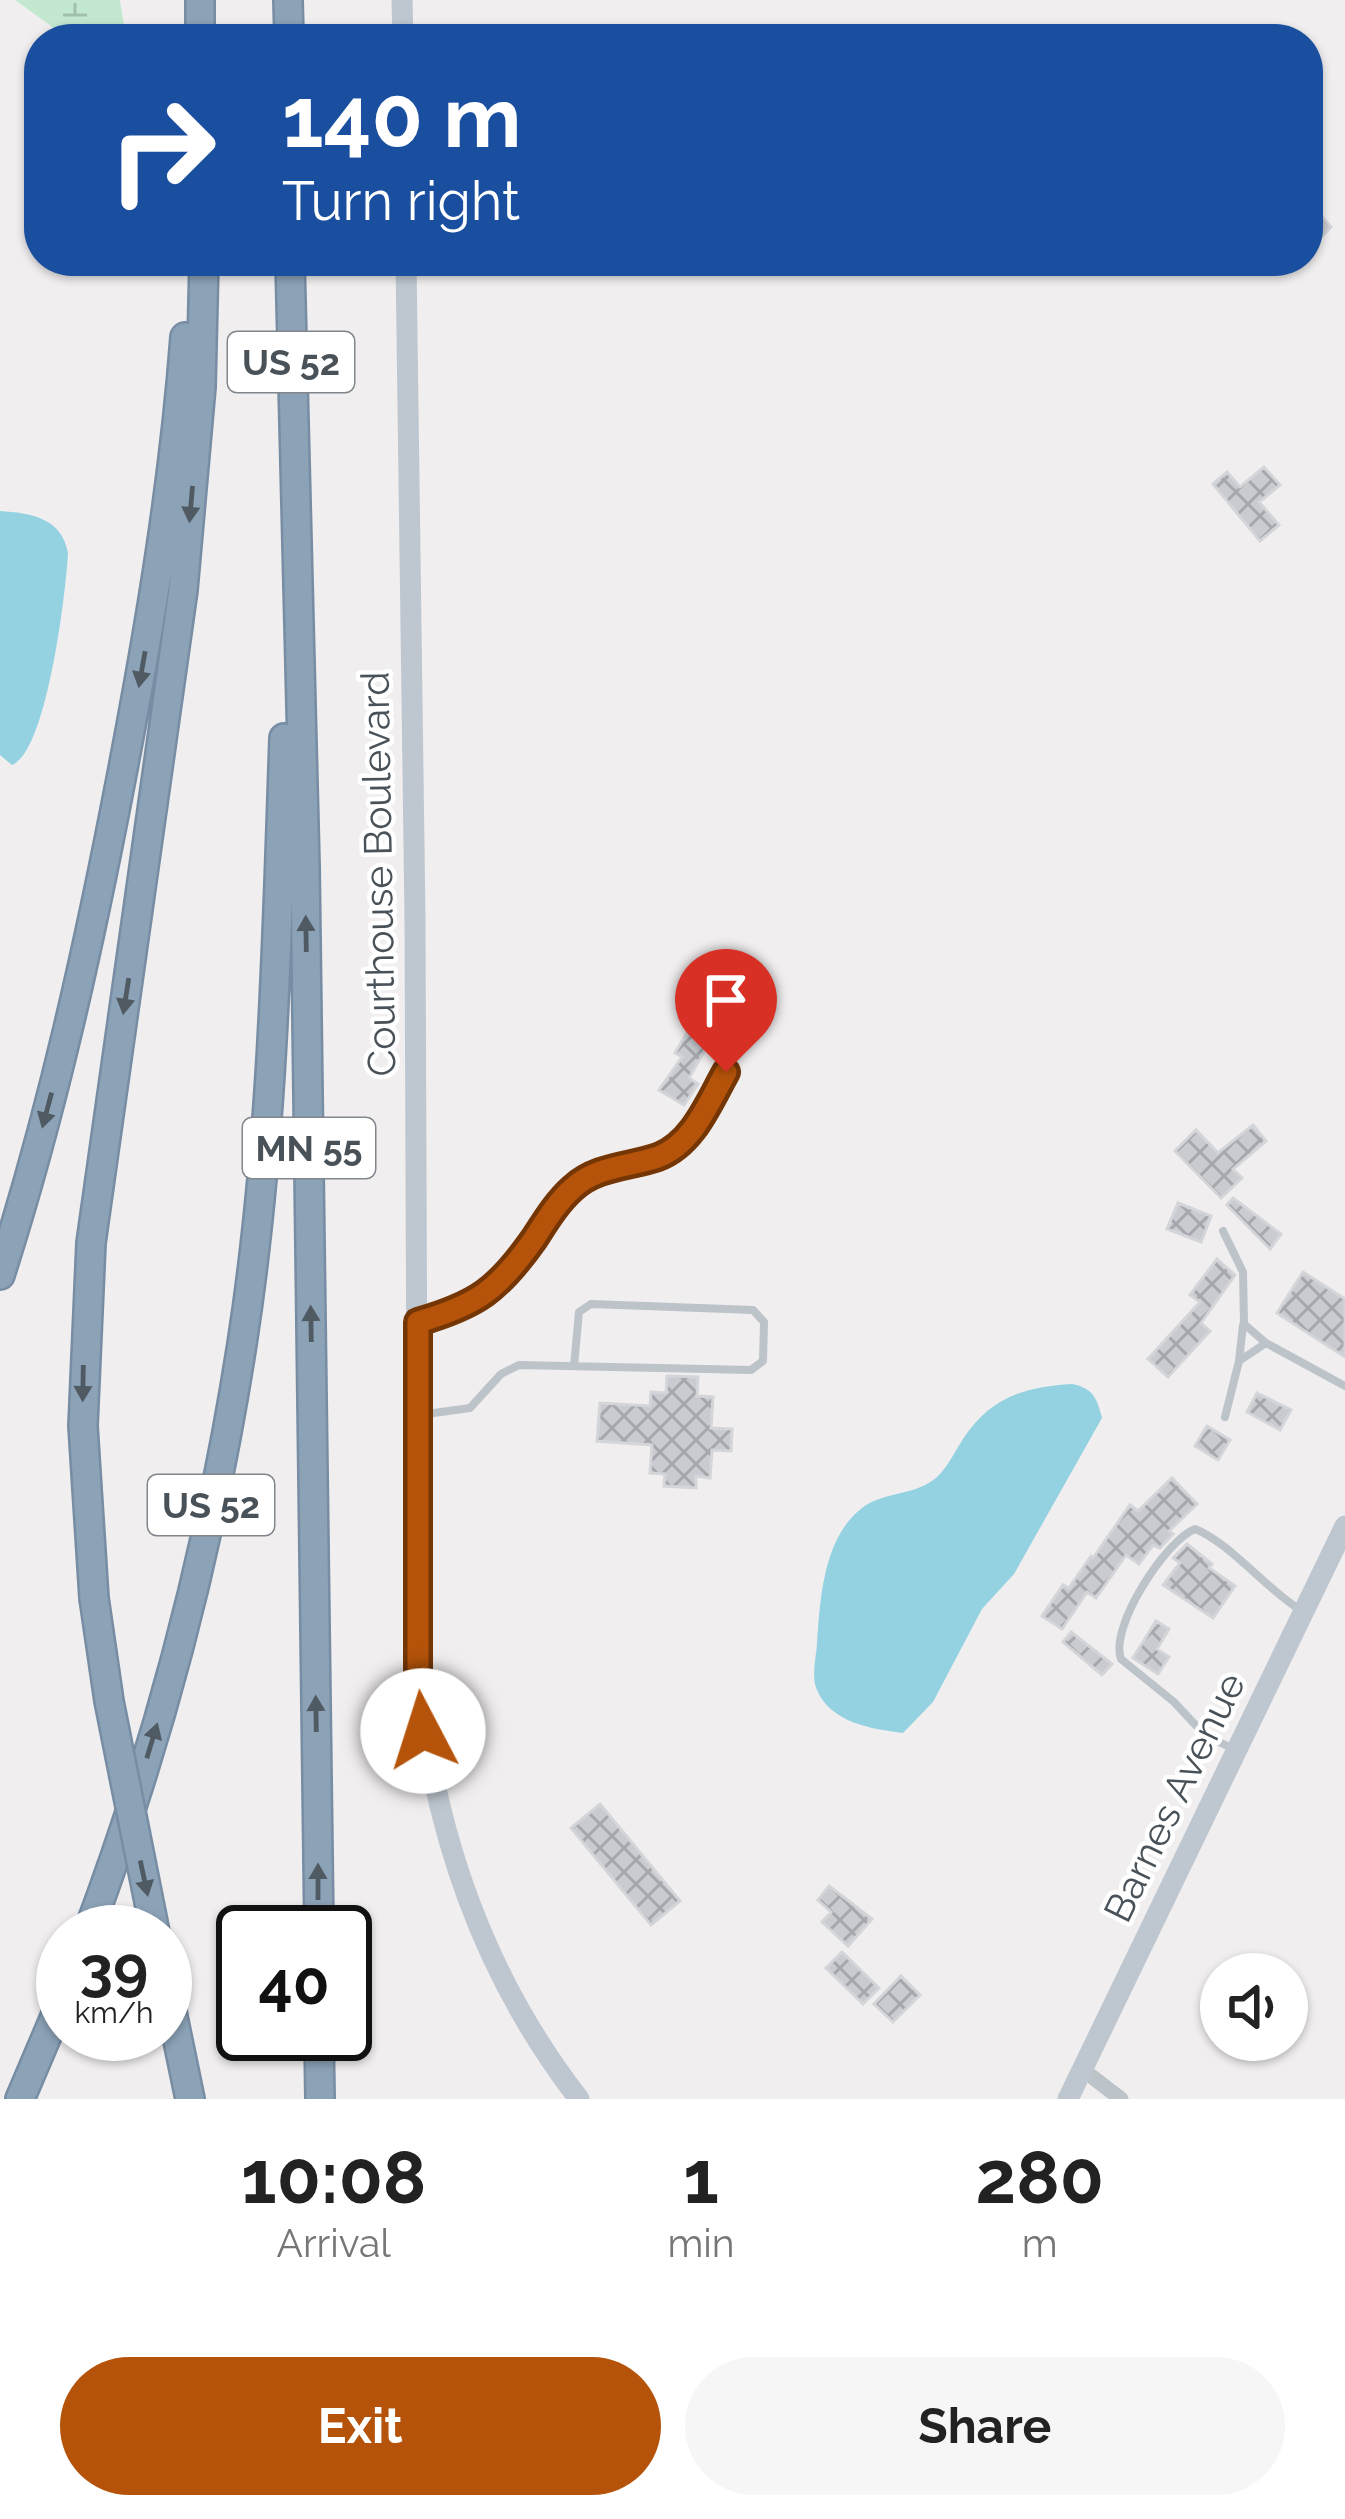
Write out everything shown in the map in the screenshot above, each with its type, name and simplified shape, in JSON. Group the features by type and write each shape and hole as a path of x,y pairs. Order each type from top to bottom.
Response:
{"highway":[{"name":"US 52","path":"0,1275 83,962 131,726 165,518 189,276"},
{"path":"150,1905 109,1701 94,1598 83,1426 91,1243 183,590 201,387 204,276"},
{"name":"US 52","path":"98,1905 116,1860 187,1615 242,1342 271,1064 293,464 290,276"},
{"name":"MN 55","path":"293,464 304,866 319,1905"},
{"path":"20,2099 36,2061"},
{"path":"182,2061 190,2099"},
{"path":"320,2061 320,2099"}],"street":[{"name":"Courthouse Boulevard","path":"406,276 418,1674 430,1772 478,1930 526,2020 579,2099"},
{"name":"Barnes Avenue","path":"1068,2099 1345,1526"},
{"path":"1082,2069 1121,2099"}],"lane":[{"path":"418,1322 464,1309 486,1294 522,1256 570,1190 585,1178 655,1158 682,1142 726,1072"},
{"path":"1223,1232 1243,1272 1244,1324 1225,1417"},
{"path":"418,1415 470,1408 501,1374 519,1365 751,1370 763,1361 764,1322 753,1310 591,1304 579,1312 574,1366"},
{"path":"1244,1324 1266,1343 1345,1386"},
{"path":"1239,1361 1266,1343"},
{"path":"1237,1750 1195,1727 1174,1702 1121,1659 1118,1649 1127,1610 1172,1545 1195,1529 1303,1612"}],"green space":[{"path":"15,0 120,0 124,24 48,24"}],"water":[{"path":"0,511 34,516 52,525 68,553 45,702 24,754 12,765 0,755"},
{"path":"1072,1384 1093,1395 1102,1418 1014,1574 982,1609 933,1702 903,1733 866,1726 832,1710 817,1690 814,1667 826,1571 849,1521 871,1503 937,1477 974,1425 997,1404 1039,1388"}],"building":[{"path":"1264,467 1280,485 1259,502 1279,525 1260,541 1213,484 1227,472 1240,487"},
{"path":"715,979 732,999 703,1024 686,1004"},
{"path":"688,1031 709,1043 689,1078 698,1084 684,1105 659,1090 682,1057 675,1053"},
{"path":"1253,1125 1266,1141 1233,1169 1242,1178 1221,1198 1175,1151 1196,1130 1218,1153"},
{"path":"1233,1198 1281,1234 1270,1249 1227,1205"},
{"path":"1178,1203 1211,1216 1201,1242 1167,1229"},
{"path":"1217,1259 1235,1275 1201,1323 1210,1331 1168,1377 1148,1359 1200,1302 1190,1295"},
{"path":"1303,1272 1345,1299 1345,1357 1277,1313"},
{"path":"667,1376 698,1377 697,1396 713,1397 711,1428 732,1429 731,1451 712,1450 710,1478 696,1476 696,1488 664,1486 665,1474 650,1473 652,1445 597,1441 600,1403 650,1406 651,1392 666,1393"},
{"path":"1257,1393 1291,1410 1280,1430 1247,1412"},
{"path":"1207,1426 1230,1440 1218,1460 1195,1446"},
{"path":"1172,1478 1197,1504 1169,1531 1173,1534 1160,1548 1153,1545 1139,1564 1126,1555 1096,1598 1087,1592 1062,1629 1042,1616 1063,1585 1069,1588 1093,1558 1130,1505 1138,1511"},
{"path":"1187,1544 1235,1586 1213,1618 1163,1585 1180,1563 1173,1558"},
{"path":"1156,1621 1169,1629 1157,1649 1169,1657 1158,1674 1133,1658"},
{"path":"1071,1632 1112,1664 1102,1675 1063,1642"},
{"path":"600,1804 680,1901 651,1925 571,1828"},
{"path":"829,1886 872,1919 848,1946 822,1922 831,1912 818,1900"},
{"path":"842,1952 879,1988 863,2004 826,1968"},
{"path":"901,1976 920,1995 893,2022 874,2004"}],"route":[{"path":"423,1731 418,1674 418,1322 464,1309 486,1294 522,1256 570,1190 585,1178 655,1158 682,1142 726,1072"}]}
